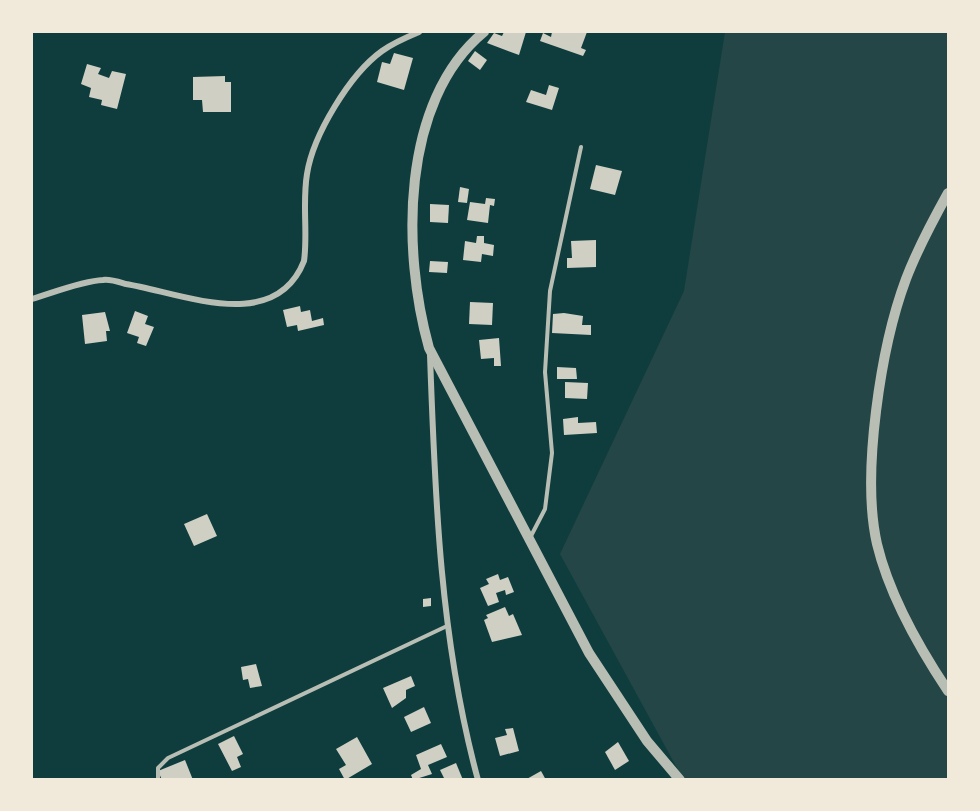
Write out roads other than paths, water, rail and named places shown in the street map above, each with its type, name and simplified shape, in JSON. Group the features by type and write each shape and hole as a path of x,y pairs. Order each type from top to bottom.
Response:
{"street":[{"path":"32,298 103,280 222,304 249,305 284,289 299,275 304,261 307,172 325,129 350,85 368,63 382,51 419,32"},
{"path":"478,780 447,626 436,516 429,348 419,310 413,251 416,172 423,139 441,86 452,65 484,32"},
{"path":"948,193 906,278 897,309 880,395 872,474 877,544 887,572 928,661 948,691"},
{"path":"429,348 605,681 647,741 680,780"}],"lane":[{"path":"529,540 545,509 552,453 545,372 550,291 581,147"},
{"path":"158,780 158,768 168,758 447,626"}]}
